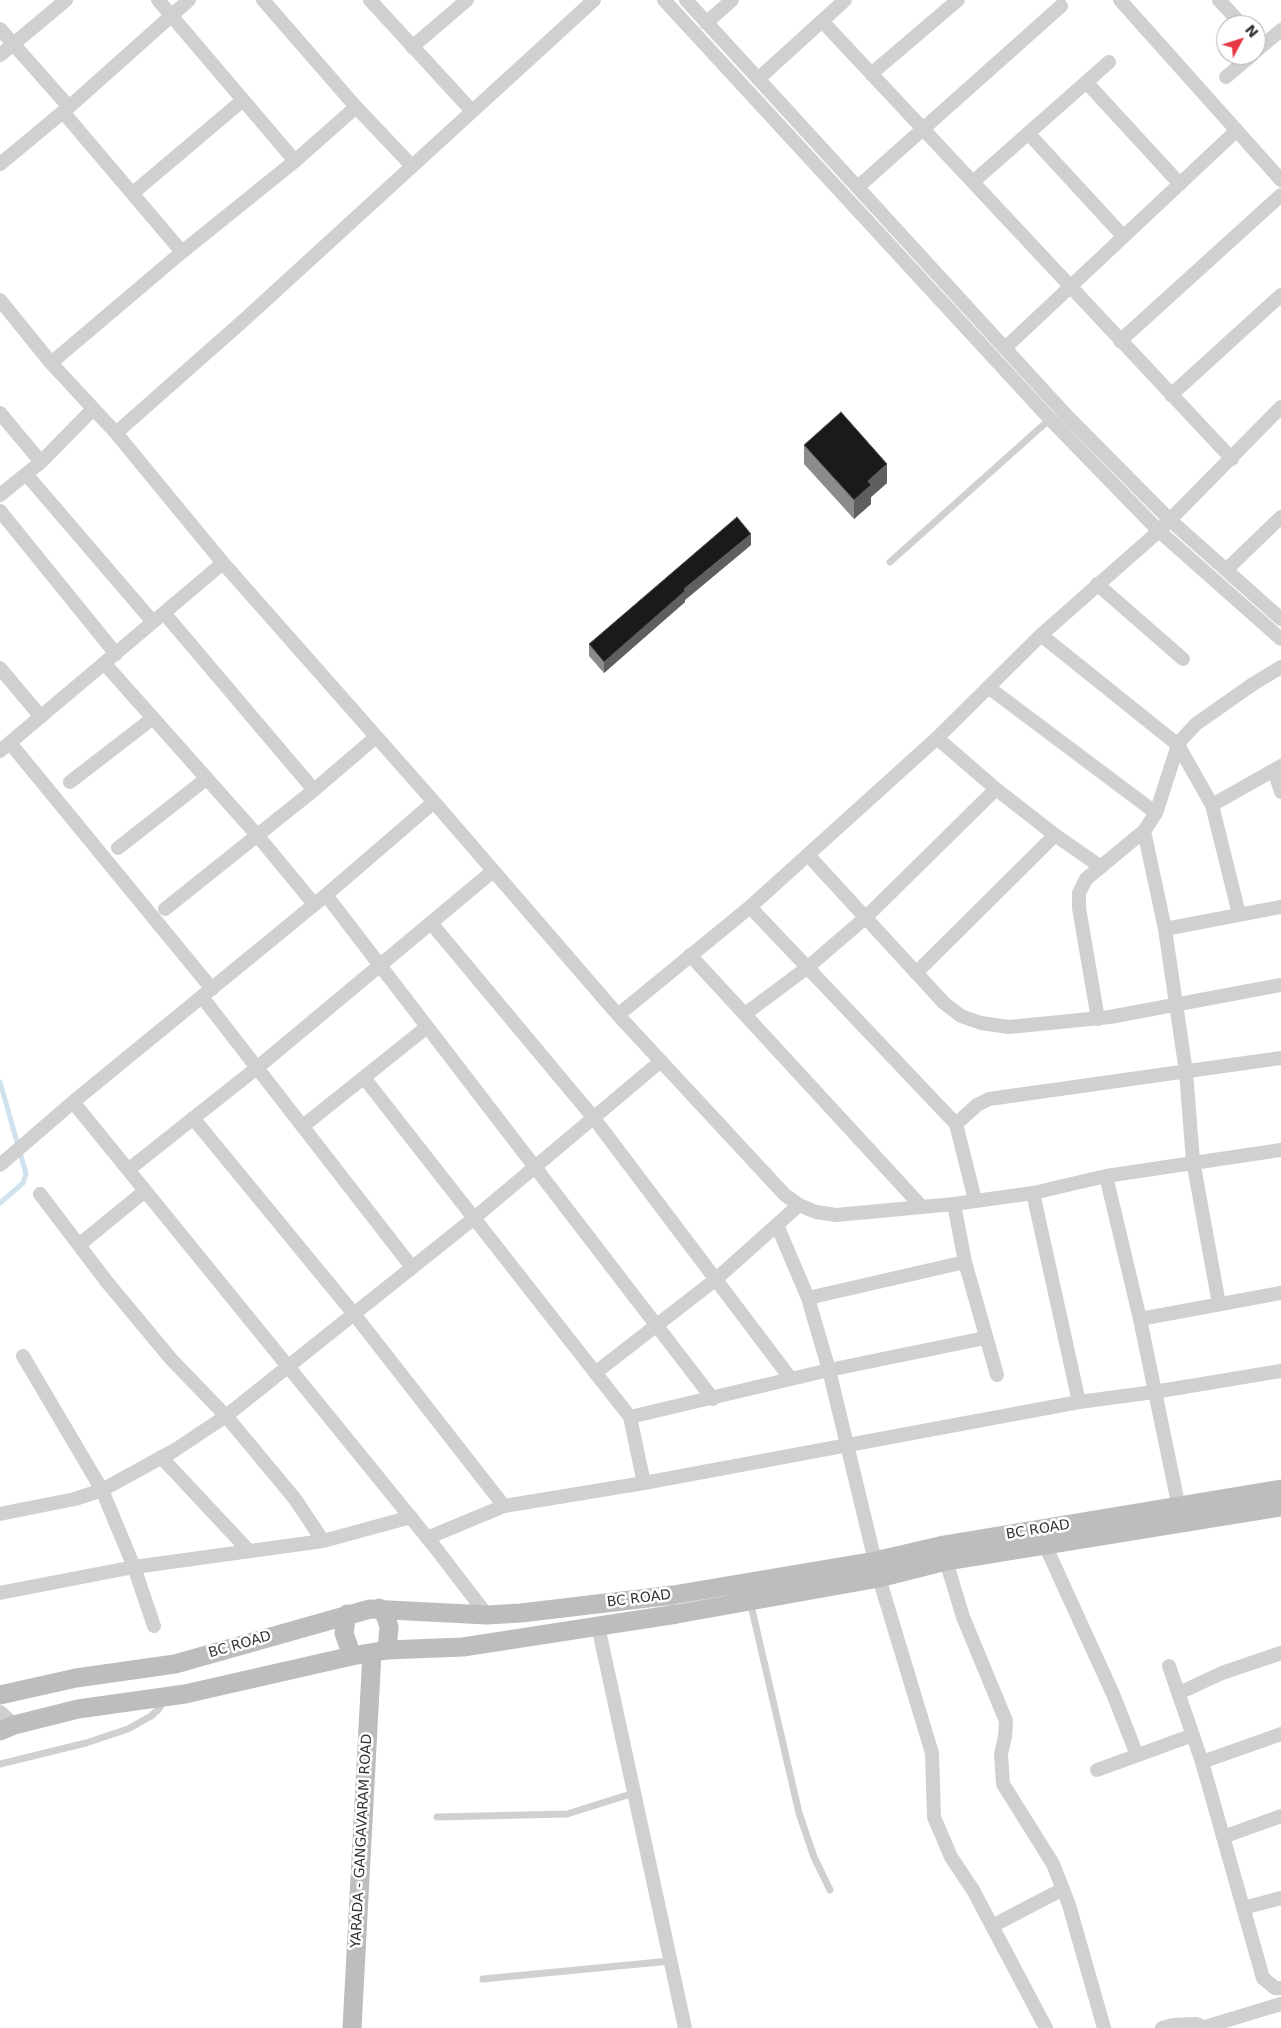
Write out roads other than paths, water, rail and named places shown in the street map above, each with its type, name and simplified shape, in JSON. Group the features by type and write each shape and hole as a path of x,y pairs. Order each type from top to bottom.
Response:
{"street":[{"path":"0,55 66,0"},
{"path":"158,0 295,161"},
{"path":"0,164 66,110 189,0"},
{"path":"263,0 356,107 412,166"},
{"path":"370,0 472,111"},
{"path":"412,47 467,0"},
{"path":"116,433 244,320 594,0"},
{"path":"664,0 1050,419 1159,531 1281,639"},
{"path":"686,0 859,186 1067,416 1170,520 1281,618"},
{"path":"706,23 732,0"},
{"path":"758,79 845,0"},
{"path":"872,74 958,0"},
{"path":"1120,0 1193,80 1236,132 1281,180"},
{"path":"1219,0 1233,15"},
{"path":"859,186 1061,6"},
{"path":"822,21 1232,459"},
{"path":"0,29 182,252"},
{"path":"1266,41 1281,30"},
{"path":"973,182 1109,62"},
{"path":"1226,77 1238,65"},
{"path":"1087,83 1180,184"},
{"path":"133,193 243,100"},
{"path":"51,363 182,252 295,161 356,107"},
{"path":"1005,348 1236,132"},
{"path":"1029,134 1123,236"},
{"path":"1120,341 1281,195"},
{"path":"1172,395 1281,295"},
{"path":"0,300 51,363 116,433 223,563 434,802 618,1015 785,1195 799,1205 816,1212 836,1215 954,1204 1034,1193 1106,1176 1193,1161 1281,1150"},
{"path":"618,1015 750,907 937,738 1041,635 1159,531 1281,408"},
{"path":"0,495 41,462 93,409"},
{"path":"0,413 41,462"},
{"path":"26,474 159,617 314,790"},
{"path":"0,511 116,654"},
{"path":"1226,570 1281,518"},
{"path":"223,563 5,747 207,993 258,1067 411,1266"},
{"path":"1097,584 1183,660"},
{"path":"1041,635 1178,745 1212,805 1239,914"},
{"path":"104,663 206,780 258,835 314,904"},
{"path":"1098,1019 1079,908 1079,893 1086,879 1144,831 1156,813 1178,745 1196,724 1281,667"},
{"path":"0,668 41,716"},
{"path":"988,687 1156,813"},
{"path":"70,782 153,718"},
{"path":"165,908 314,790 376,737"},
{"path":"937,738 996,789 1055,835 1101,867"},
{"path":"1212,805 1278,768 1281,792"},
{"path":"118,848 206,780"},
{"path":"745,1014 808,967 865,918 996,789"},
{"path":"4,1161 73,1102 326,895 434,802"},
{"path":"1144,831 1165,929 1186,1072 1193,1161 1219,1304"},
{"path":"916,973 1055,835"},
{"path":"808,855 916,973 961,1016 981,1023 1009,1027 1098,1019 1281,985"},
{"path":"128,1170 258,1067 493,871"},
{"path":"326,895 379,967 535,1166 713,1399"},
{"path":"750,907 956,1124 975,1200"},
{"path":"1165,929 1281,907"},
{"path":"431,923 593,1116 791,1379"},
{"path":"690,955 922,1207"},
{"path":"303,1126 365,1079 427,1027"},
{"path":"956,1124 977,1106 989,1099 1281,1058"},
{"path":"0,1514 75,1500 102,1490 161,1457 226,1416 472,1219 661,1061"},
{"path":"365,1079 472,1219 630,1417 644,1483"},
{"path":"73,1102 428,1538 487,1614"},
{"path":"193,1118 354,1314 504,1506"},
{"path":"1106,1176 1140,1319 1179,1508"},
{"path":"80,1244 145,1191"},
{"path":"1034,1193 1079,1402"},
{"path":"40,1194 80,1244 107,1282 171,1359 226,1416 295,1499 323,1541"},
{"path":"954,1204 965,1262 997,1375"},
{"path":"595,1373 715,1280 799,1205"},
{"path":"777,1225 808,1298 829,1370 877,1569 932,1753 934,1817 951,1857 973,1890 1046,2028"},
{"path":"808,1298 965,1262"},
{"path":"1140,1319 1281,1293"},
{"path":"630,1417 713,1399 829,1370 985,1338"},
{"path":"23,1356 102,1490 134,1567 154,1626"},
{"path":"428,1538 504,1506 644,1483 1079,1402 1281,1372"},
{"path":"161,1457 249,1551"},
{"name":"BC ROAD","path":"0,1695 76,1678 175,1664 347,1614 379,1608 487,1614 521,1613 877,1569 944,1545 1179,1508 1281,1489"},
{"path":"0,1712 7,1728 78,1709 165,1696 352,1656 380,1652 463,1647 598,1626 750,1601 877,1569 946,1561 1281,1508"},
{"path":"0,1593 134,1567 323,1541 411,1517"},
{"path":"1045,1545 1112,1694 1137,1755"},
{"path":"946,1561 963,1618 1006,1721 1006,1737 1000,1754 1003,1784 1044,1846 1063,1889 1104,2028"},
{"path":"379,1608 386,1618 389,1627 380,1652"},
{"path":"347,1614 344,1633 352,1656"},
{"path":"598,1626 685,2028"},
{"name":"YARADA - GANGAVARAM ROAD","path":"352,2028 380,1652"},
{"path":"1179,1693 1222,1673 1281,1653"},
{"path":"1169,1666 1202,1762 1263,1978 1275,1988 1281,1988"},
{"path":"1202,1762 1281,1734"},
{"path":"1098,1770 1193,1735"},
{"path":"1223,1837 1281,1816"},
{"path":"992,1926 1063,1889"},
{"path":"1243,1908 1281,1898"},
{"path":"1162,2028 1172,2025 1196,2024 1206,2027 1281,2004"}],"lane":[{"path":"890,562 1050,419"},
{"path":"750,1601 799,1813 814,1857 830,1890"},
{"path":"0,1764 86,1743 128,1729 151,1716 159,1709 165,1696"},
{"path":"437,1817 567,1814 634,1793"},
{"path":"483,1979 670,1961"}],"waterway":[{"path":"0,1082 26,1174 23,1183 0,1203"}]}
